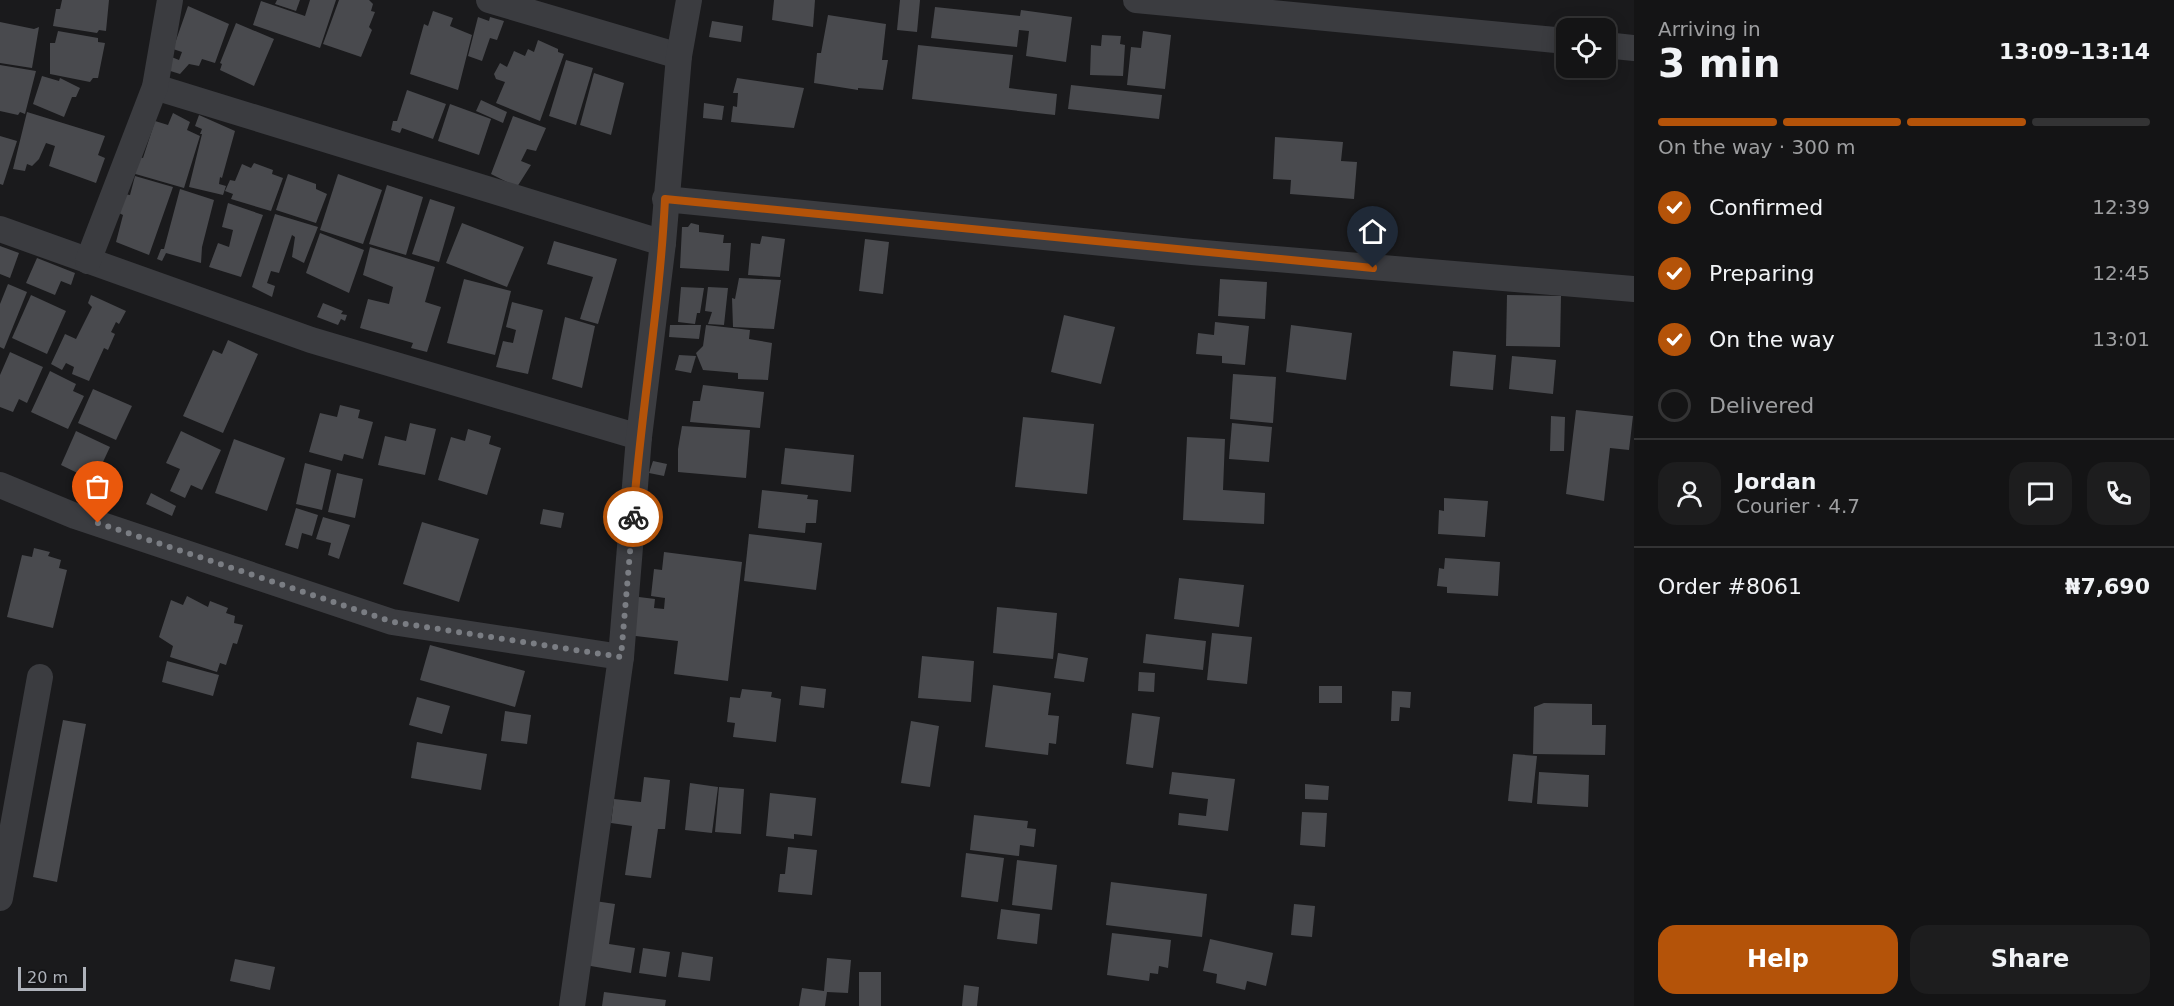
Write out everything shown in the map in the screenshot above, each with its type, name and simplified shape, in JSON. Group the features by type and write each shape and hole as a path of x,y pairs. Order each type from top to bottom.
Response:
{"street":[{"path":"88,261 155,87 170,0"},
{"path":"489,0 679,56"},
{"path":"572,1006 621,657 639,437 663,243 679,56 689,0"},
{"path":"1136,0 1556,40"},
{"path":"1616,46 1634,48"},
{"path":"155,87 663,243"},
{"path":"665,199 1251,257 1634,289"},
{"path":"0,230 310,340 639,437"},
{"path":"0,485 75,516 393,622 621,657"},
{"path":"0,898 40,677"}],"building":[{"path":"62,0 109,0 106,31 99,30 97,33 53,26 56,9 60,9"},
{"path":"277,0 300,0 296,11 275,4"},
{"path":"310,0 336,0 320,48 253,25 261,1 305,16"},
{"path":"339,0 369,0 373,4 371,11 375,12 369,27 372,30 361,57 323,44"},
{"path":"774,0 815,0 813,27 772,20"},
{"path":"900,0 920,0 917,32 897,30"},
{"path":"188,6 229,24 215,63 202,59 199,66 189,64 180,74 164,69 169,56 179,60 182,52 173,49"},
{"path":"935,7 1020,16 1021,10 1072,17 1066,62 1026,56 1029,31 1019,30 1017,47 931,38"},
{"path":"433,11 453,18 450,26 472,35 458,90 410,74 424,24 428,26"},
{"path":"828,15 886,24 882,60 888,60 883,90 858,88 858,90 814,83 817,53 821,53"},
{"path":"478,17 489,21 490,17 504,21 497,40 490,38 482,61 468,56"},
{"path":"712,21 743,26 741,42 709,37"},
{"path":"0,22 34,29 39,27 32,68 0,63"},
{"path":"236,23 274,39 254,86 220,70 222,64 220,63"},
{"path":"58,31 98,38 98,42 105,43 98,78 93,78 90,82 50,74 50,43 55,43"},
{"path":"1143,31 1171,35 1165,89 1127,85 1131,47 1141,48"},
{"path":"1102,35 1121,36 1120,44 1125,45 1123,76 1090,75 1091,45 1101,46"},
{"path":"538,40 564,54 540,121 496,103 505,82 496,79 494,74 500,63 507,67 514,51 525,56 528,49 534,52"},
{"path":"918,45 1013,55 1009,88 1057,94 1055,115 912,99"},
{"path":"566,60 593,68 576,125 549,116"},
{"path":"0,65 36,71 25,114 20,112 18,115 0,111"},
{"path":"594,73 624,83 611,135 580,125"},
{"path":"42,76 59,81 60,78 80,88 76,97 72,97 64,117 33,104"},
{"path":"737,78 804,88 794,128 731,122 733,106 737,107 738,93 733,93"},
{"path":"1071,85 1162,95 1159,119 1068,109"},
{"path":"407,90 446,104 433,139 402,128 400,133 391,130 393,121 397,121"},
{"path":"481,100 507,112 503,123 476,111"},
{"path":"704,103 724,106 722,120 703,118"},
{"path":"450,104 491,119 479,155 438,141"},
{"path":"27,112 105,136 98,155 105,158 96,183 49,166 55,146 46,143 39,159 32,166 27,164 25,171 13,169"},
{"path":"173,113 190,122 187,130 200,136 184,188 132,173 139,157 143,158 155,121 168,125"},
{"path":"199,115 235,131 222,178 220,177 219,184 226,186 223,195 189,187 202,134 200,134 202,129 195,126"},
{"path":"513,116 546,128 536,151 527,149 521,161 531,165 517,187 491,174"},
{"path":"0,136 17,141 3,185 0,184"},
{"path":"1275,137 1343,142 1341,161 1357,162 1354,199 1290,194 1291,180 1273,179"},
{"path":"254,163 273,170 272,174 283,178 271,211 231,199 233,194 225,191 230,180 235,181 242,164 251,168"},
{"path":"288,174 316,184 316,189 327,194 316,223 276,210"},
{"path":"338,174 382,190 363,244 320,230"},
{"path":"135,176 173,187 149,255 116,242 123,215 119,213 124,194 130,195"},
{"path":"387,185 423,197 406,255 369,244"},
{"path":"180,189 214,200 202,247 201,263 166,253 162,261 157,259 161,249 164,249"},
{"path":"430,199 455,207 439,262 412,254"},
{"path":"228,203 263,215 241,277 209,267 218,243 229,247 233,230 222,227"},
{"path":"275,214 318,227 304,263 292,257 295,237 292,235 279,273 271,271 267,283 275,286 272,297 252,287"},
{"path":"462,223 524,247 507,287 446,263"},
{"path":"691,223 699,225 699,232 724,235 723,243 731,243 729,271 680,268 682,227 688,227"},
{"path":"320,233 364,250 349,293 306,273"},
{"path":"762,236 785,239 780,277 748,275 751,243 760,244"},
{"path":"865,239 889,242 883,294 859,291"},
{"path":"554,241 617,259 598,324 580,319 593,277 547,264"},
{"path":"0,246 19,253 10,278 0,274"},
{"path":"370,247 435,267 425,302 441,307 427,352 411,348 413,343 360,328 368,299 389,304 393,287 363,275"},
{"path":"37,258 75,273 71,285 61,281 55,295 26,283"},
{"path":"739,278 781,280 774,329 733,327 732,298 735,299"},
{"path":"464,279 511,291 495,355 447,343"},
{"path":"1220,279 1267,282 1265,319 1218,316"},
{"path":"8,284 27,292 4,349 0,347 0,304"},
{"path":"681,287 704,288 700,313 697,313 695,324 678,322"},
{"path":"708,287 728,288 724,325 708,324 712,312 705,311"},
{"path":"31,295 66,311 47,354 12,338"},
{"path":"91,295 126,311 119,324 116,322 111,332 115,334 108,350 104,348 89,381 72,374 74,367 66,363 62,370 51,364 65,334 76,339 92,307 88,303"},
{"path":"1507,295 1561,296 1560,347 1506,346"},
{"path":"512,302 543,310 528,374 496,367 503,341 513,343 516,330 506,327"},
{"path":"323,303 343,311 341,314 347,315 345,321 341,319 338,325 317,317"},
{"path":"1064,315 1115,327 1101,384 1051,372"},
{"path":"565,317 595,326 582,388 552,379"},
{"path":"1215,322 1249,326 1245,365 1222,363 1222,356 1196,354 1198,333 1214,335"},
{"path":"670,325 701,325 699,339 669,337"},
{"path":"706,325 750,330 749,339 772,343 768,380 738,379 738,373 703,370 696,353 703,346"},
{"path":"1291,325 1352,333 1346,380 1286,372"},
{"path":"228,340 258,354 223,433 183,416 213,350 222,354"},
{"path":"1453,351 1496,355 1493,390 1450,386"},
{"path":"10,352 43,367 27,403 19,399 13,412 0,407 0,375"},
{"path":"679,355 696,356 691,373 675,370"},
{"path":"1512,356 1556,360 1553,394 1509,389"},
{"path":"50,371 76,384 73,391 84,396 68,429 31,412"},
{"path":"1233,374 1276,377 1273,423 1230,419"},
{"path":"703,385 764,392 760,428 690,422 693,401 700,401"},
{"path":"93,389 132,406 116,440 78,423"},
{"path":"340,405 360,410 358,418 373,422 363,459 344,454 342,461 309,452 320,413 337,417"},
{"path":"1576,410 1633,416 1629,450 1610,448 1604,501 1566,494"},
{"path":"1551,416 1565,417 1564,451 1550,451"},
{"path":"1023,417 1094,424 1087,494 1015,487"},
{"path":"410,423 436,429 425,475 378,465 385,436 406,441"},
{"path":"1232,423 1272,427 1269,462 1229,459"},
{"path":"682,426 750,430 746,478 678,472 678,449"},
{"path":"468,429 491,436 489,444 501,448 487,495 438,480 451,437 465,441"},
{"path":"76,431 110,447 94,481 61,465"},
{"path":"181,431 221,450 202,490 191,485 185,498 170,491 180,469 166,463"},
{"path":"1187,437 1225,439 1223,490 1265,493 1264,524 1183,520"},
{"path":"234,439 285,458 267,511 215,493"},
{"path":"785,448 854,455 851,492 781,484"},
{"path":"653,461 667,464 664,476 649,473"},
{"path":"305,463 331,470 322,510 296,504"},
{"path":"337,473 363,479 355,518 328,512"},
{"path":"762,490 808,495 807,499 818,500 816,523 806,523 805,533 758,528"},
{"path":"151,493 176,506 172,516 146,504"},
{"path":"1444,498 1488,501 1485,537 1438,534 1439,510 1444,511"},
{"path":"296,508 318,515 312,536 302,533 298,549 285,545"},
{"path":"543,509 564,513 561,528 540,524"},
{"path":"323,517 350,525 339,559 328,555 331,543 316,539"},
{"path":"422,522 479,539 459,602 403,584"},
{"path":"749,534 822,543 816,590 744,581"},
{"path":"34,548 50,552 48,556 61,560 59,568 67,570 53,628 7,617 22,555 32,557"},
{"path":"664,552 742,562 728,681 674,674 678,641 627,635 631,596 655,599 654,608 664,609 665,598 651,596 654,569 662,570"},
{"path":"1445,558 1500,562 1498,596 1447,593 1447,587 1437,586 1439,568 1444,569"},
{"path":"1179,578 1244,585 1239,627 1174,619"},
{"path":"187,596 208,607 210,601 228,608 226,613 235,616 234,623 243,625 237,644 233,643 226,665 220,663 217,672 170,657 173,646 159,637 171,600 183,605"},
{"path":"997,607 1057,613 1053,659 993,653"},
{"path":"1212,633 1252,637 1247,684 1207,680"},
{"path":"1146,634 1206,641 1203,670 1143,663"},
{"path":"430,645 525,671 515,707 420,680"},
{"path":"1058,653 1088,658 1084,682 1054,678"},
{"path":"922,656 974,661 971,702 918,698"},
{"path":"167,661 219,675 213,696 162,682"},
{"path":"1139,672 1155,673 1154,692 1138,691"},
{"path":"993,685 1051,693 1048,715 1059,716 1056,744 1049,743 1048,755 985,747"},
{"path":"801,686 826,689 824,708 799,705"},
{"path":"1319,686 1342,686 1342,703 1319,703"},
{"path":"742,689 772,692 771,697 781,699 776,742 733,737 735,723 727,722 730,697 740,698"},
{"path":"1392,691 1411,692 1410,708 1400,707 1399,721 1391,721"},
{"path":"417,697 450,706 442,734 409,725"},
{"path":"1544,703 1592,704 1592,725 1606,725 1605,755 1533,754 1534,707"},
{"path":"505,711 531,715 527,744 501,741"},
{"path":"1132,713 1160,717 1153,768 1126,764"},
{"path":"63,720 86,724 57,882 33,877"},
{"path":"911,721 939,726 930,787 901,783"},
{"path":"417,742 487,754 481,790 411,778"},
{"path":"1513,754 1537,756 1532,803 1508,801"},
{"path":"1172,772 1235,779 1228,831 1178,825 1179,813 1206,816 1208,799 1169,794"},
{"path":"1539,772 1589,775 1588,807 1537,804"},
{"path":"644,777 670,780 665,829 658,829 651,878 625,875 632,826 611,823 614,799 641,802"},
{"path":"690,783 718,787 712,833 685,830"},
{"path":"1305,784 1329,786 1328,800 1305,799"},
{"path":"719,787 744,789 741,834 715,832"},
{"path":"770,793 816,798 812,836 794,834 794,839 766,836"},
{"path":"1302,812 1327,813 1325,847 1300,845"},
{"path":"974,815 1028,821 1027,828 1036,829 1034,847 1020,845 1019,856 970,850"},
{"path":"788,847 817,850 812,895 778,892 780,874 785,874"},
{"path":"966,853 1004,858 998,902 961,897"},
{"path":"1017,860 1057,865 1052,910 1012,905"},
{"path":"1111,882 1207,894 1202,937 1106,925"},
{"path":"595,901 615,904 609,944 635,948 631,973 585,965"},
{"path":"1294,904 1315,906 1312,937 1291,935"},
{"path":"1001,909 1040,914 1037,944 997,939"},
{"path":"1112,933 1171,940 1168,968 1159,966 1158,974 1150,973 1149,981 1107,975"},
{"path":"1210,939 1273,953 1266,986 1247,981 1245,990 1216,983 1217,974 1203,971"},
{"path":"643,948 670,952 666,977 639,973"},
{"path":"682,952 713,957 710,981 678,977"},
{"path":"827,958 851,960 848,993 827,992 825,1006 799,1006 802,988 824,991"},
{"path":"235,959 275,967 270,990 230,981"},
{"path":"859,972 881,972 881,1006 859,1006"},
{"path":"964,985 979,987 977,1006 962,1006"},
{"path":"604,992 666,1000 665,1006 602,1006"}],"way so far":[{"path":"98,523 393,622 621,657 633,517"}],"route":[{"path":"633,517 639,437 663,243 665,199 1373,268"}]}
